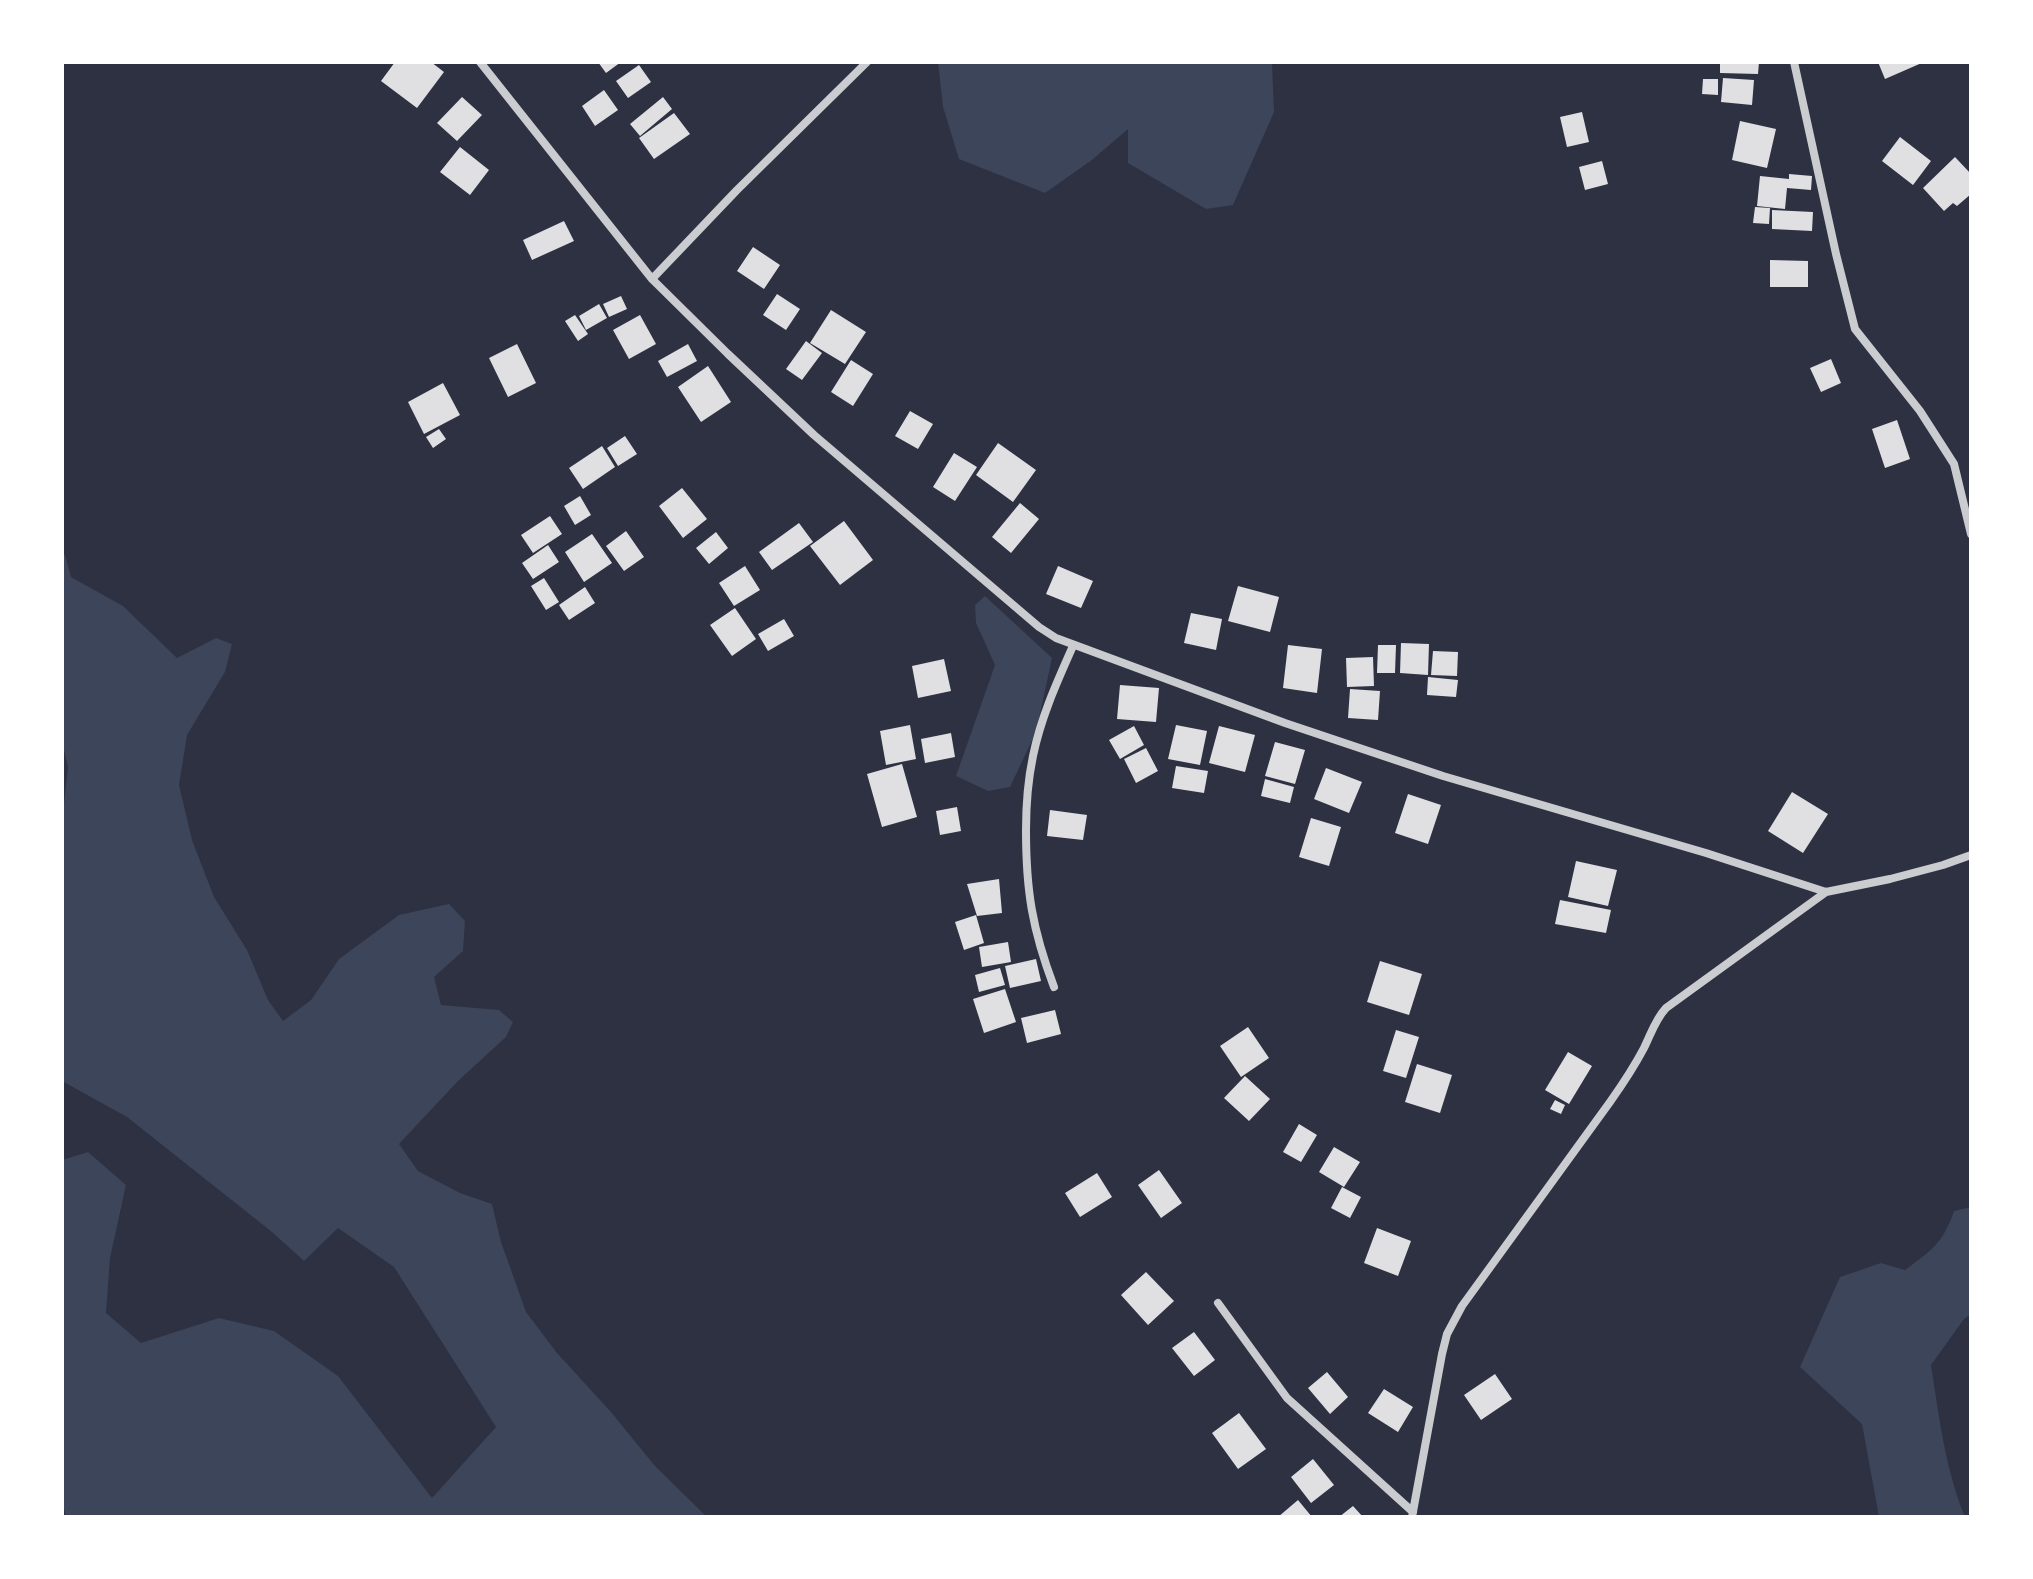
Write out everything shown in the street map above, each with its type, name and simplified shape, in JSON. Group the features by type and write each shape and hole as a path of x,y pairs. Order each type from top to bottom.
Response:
{"street":[{"path":"480,62 652,279 814,435 1039,627 1056,638 1285,723 1443,776 1706,853 1826,892"},
{"path":"652,279 867,62"},
{"path":"1794,62 1855,329 1920,411 1954,464 1971,534"},
{"path":"1054,987 1040,950 1029,900 1026,872 1028,784 1045,714 1073,646"},
{"path":"1412,1514 1447,1334 1462,1306 1610,1102 1640,1056 1658,1017 1666,1008 1826,892 1930,869 1971,855"},
{"path":"1218,1303 1287,1398 1412,1514"}],"shaded area":[{"path":"938,62 1272,62 1274,112 1233,205 1206,209 1128,163 1128,129 1092,160 1045,193 959,159 943,107"},
{"path":"62,553 71,577 123,606 177,658 216,638 232,644 225,672 187,735 179,785 192,840 214,897 247,950 268,1000 283,1021 311,1000 339,959 399,915 449,904 465,921 463,951 434,977 441,1005 499,1010 513,1022 506,1037 458,1081 399,1144 418,1171 460,1193 492,1204 501,1242 526,1312 557,1353 655,1466 707,1517 66,1517 62,1500 62,1160 88,1152 126,1185 110,1258 106,1313 141,1343 219,1318 274,1331 338,1376 432,1498 496,1427 394,1267 338,1228 304,1261 127,1117 62,1081 62,822 68,767 62,742"},
{"path":"985,596 1052,658 1036,732 1010,787 988,791 956,776 995,665 976,623 975,605"},
{"path":"1971,1207 1971,1314 1964,1319 1931,1365 1948,1461 1965,1517 1879,1517 1862,1424 1800,1367 1840,1277 1881,1263 1905,1270 1936,1245 1954,1211"}],"building":[{"path":"395,62 431,62 444,72 417,108 381,81"},
{"path":"598,62 621,62 606,73"},
{"path":"1720,62 1759,62 1758,74 1720,73"},
{"path":"1878,62 1924,62 1885,79"},
{"path":"639,65 651,82 628,98 616,81"},
{"path":"1723,78 1754,80 1752,105 1721,102"},
{"path":"1703,79 1718,79 1718,95 1702,94"},
{"path":"604,90 618,110 595,126 582,106"},
{"path":"462,97 482,115 457,141 437,123"},
{"path":"663,97 672,109 640,136 630,124"},
{"path":"1582,112 1589,142 1567,147 1560,117"},
{"path":"674,113 690,134 654,159 639,138"},
{"path":"1740,121 1776,129 1767,168 1732,160"},
{"path":"1900,137 1931,161 1913,185 1882,161"},
{"path":"460,147 489,170 470,195 440,172"},
{"path":"1955,157 1971,174 1971,194 1957,206 1953,203 1944,211 1923,188"},
{"path":"1602,161 1608,184 1585,190 1579,167"},
{"path":"1789,174 1812,176 1811,190 1787,188 1785,209 1757,206 1760,176 1789,179"},
{"path":"1755,207 1770,208 1769,224 1753,223"},
{"path":"1772,210 1813,212 1812,231 1772,229"},
{"path":"564,221 574,241 532,260 523,240"},
{"path":"753,247 780,265 764,289 737,271"},
{"path":"1770,260 1808,261 1808,287 1770,287"},
{"path":"777,294 800,309 786,330 763,315"},
{"path":"621,296 627,309 609,317 603,304"},
{"path":"599,304 607,318 586,330 579,316"},
{"path":"831,310 866,332 845,364 810,343"},
{"path":"575,315 588,334 578,341 565,321"},
{"path":"640,315 656,344 629,359 613,330"},
{"path":"806,341 822,353 802,380 786,369"},
{"path":"517,344 536,383 508,397 489,358"},
{"path":"688,344 697,361 667,377 658,361"},
{"path":"1831,359 1841,383 1821,392 1810,368"},
{"path":"851,360 873,374 853,406 831,392"},
{"path":"708,366 731,402 701,422 678,387"},
{"path":"443,383 460,415 424,434 408,402"},
{"path":"910,411 933,424 918,449 895,436"},
{"path":"1897,420 1910,459 1885,468 1872,429"},
{"path":"439,429 446,439 433,448 426,437"},
{"path":"625,436 637,454 618,466 607,448"},
{"path":"998,443 1036,470 1013,502 976,475"},
{"path":"602,446 615,467 583,489 569,468"},
{"path":"954,453 977,467 955,501 933,487"},
{"path":"682,488 707,519 683,538 659,506"},
{"path":"580,496 591,515 575,525 564,506"},
{"path":"1020,503 1039,519 1011,553 992,537"},
{"path":"550,516 562,534 533,553 521,535"},
{"path":"844,521 873,560 840,585 810,546"},
{"path":"799,523 813,542 772,570 759,552"},
{"path":"626,531 644,557 624,571 606,546"},
{"path":"716,532 728,548 709,564 696,548"},
{"path":"592,534 612,563 584,582 565,552"},
{"path":"548,545 559,562 533,579 522,563"},
{"path":"745,566 760,590 734,606 719,583"},
{"path":"1058,566 1093,581 1081,608 1046,594"},
{"path":"544,578 559,602 546,610 531,586"},
{"path":"1238,586 1279,597 1270,632 1228,621"},
{"path":"585,587 595,603 569,620 559,605"},
{"path":"735,608 756,639 732,656 710,625"},
{"path":"1191,613 1222,619 1216,650 1184,643"},
{"path":"784,619 794,636 768,651 758,634"},
{"path":"1401,643 1429,644 1428,675 1400,673"},
{"path":"1288,645 1322,649 1317,693 1283,688"},
{"path":"1378,645 1396,645 1395,673 1377,673"},
{"path":"1433,651 1458,652 1457,676 1431,675"},
{"path":"1373,657 1374,686 1347,687 1346,658"},
{"path":"944,659 951,691 918,698 912,666"},
{"path":"1428,677 1458,680 1456,697 1427,695"},
{"path":"1120,685 1159,688 1156,722 1117,719"},
{"path":"1350,689 1380,691 1378,720 1348,718"},
{"path":"910,725 916,759 886,765 880,731"},
{"path":"1176,725 1207,731 1200,765 1168,759"},
{"path":"1134,726 1144,745 1120,759 1109,740"},
{"path":"1219,726 1255,735 1245,772 1209,763"},
{"path":"951,733 955,757 925,763 921,739"},
{"path":"1275,742 1305,750 1295,784 1265,776"},
{"path":"1146,748 1158,771 1136,783 1124,759"},
{"path":"902,764 917,817 882,827 867,774"},
{"path":"1176,766 1208,771 1204,793 1172,788"},
{"path":"1326,768 1362,782 1349,813 1314,799"},
{"path":"1265,779 1294,787 1290,803 1261,796"},
{"path":"1792,792 1828,814 1803,853 1768,831"},
{"path":"1408,794 1441,805 1428,844 1395,833"},
{"path":"957,807 961,831 940,835 936,811"},
{"path":"1050,810 1087,815 1083,840 1047,836"},
{"path":"1311,818 1341,827 1329,866 1299,857"},
{"path":"1576,861 1617,870 1608,906 1568,897"},
{"path":"999,879 1002,913 977,916 967,884"},
{"path":"1560,900 1611,910 1606,933 1555,924"},
{"path":"976,915 984,943 964,950 955,922"},
{"path":"1008,942 1011,962 982,967 979,947"},
{"path":"1036,959 1041,981 1010,988 1005,966"},
{"path":"1380,961 1422,974 1409,1015 1367,1002"},
{"path":"1000,968 1005,985 979,992 975,975"},
{"path":"1005,989 1016,1022 984,1033 973,999"},
{"path":"1055,1010 1061,1034 1027,1043 1021,1018"},
{"path":"1248,1027 1269,1058 1241,1077 1220,1046"},
{"path":"1396,1030 1419,1037 1406,1078 1383,1071"},
{"path":"1568,1052 1592,1066 1569,1104 1545,1090"},
{"path":"1417,1064 1452,1075 1440,1113 1405,1102"},
{"path":"1245,1076 1270,1099 1249,1121 1224,1098"},
{"path":"1555,1100 1565,1105 1561,1114 1550,1109"},
{"path":"1299,1124 1317,1135 1301,1162 1283,1152"},
{"path":"1334,1147 1360,1162 1344,1187 1319,1172"},
{"path":"1159,1170 1182,1203 1161,1218 1138,1185"},
{"path":"1097,1173 1112,1197 1080,1217 1065,1193"},
{"path":"1342,1187 1361,1197 1350,1218 1331,1208"},
{"path":"1377,1228 1411,1241 1398,1276 1364,1263"},
{"path":"1146,1272 1174,1301 1148,1325 1121,1295"},
{"path":"1194,1332 1215,1360 1194,1376 1172,1348"},
{"path":"1327,1372 1348,1397 1330,1414 1308,1388"},
{"path":"1495,1374 1512,1399 1481,1420 1464,1395"},
{"path":"1384,1389 1413,1407 1398,1432 1368,1413"},
{"path":"1239,1413 1266,1449 1238,1469 1212,1433"},
{"path":"1313,1459 1334,1485 1311,1503 1291,1477"},
{"path":"1298,1500 1312,1517 1278,1517"},
{"path":"1353,1506 1363,1517 1339,1517"}]}
